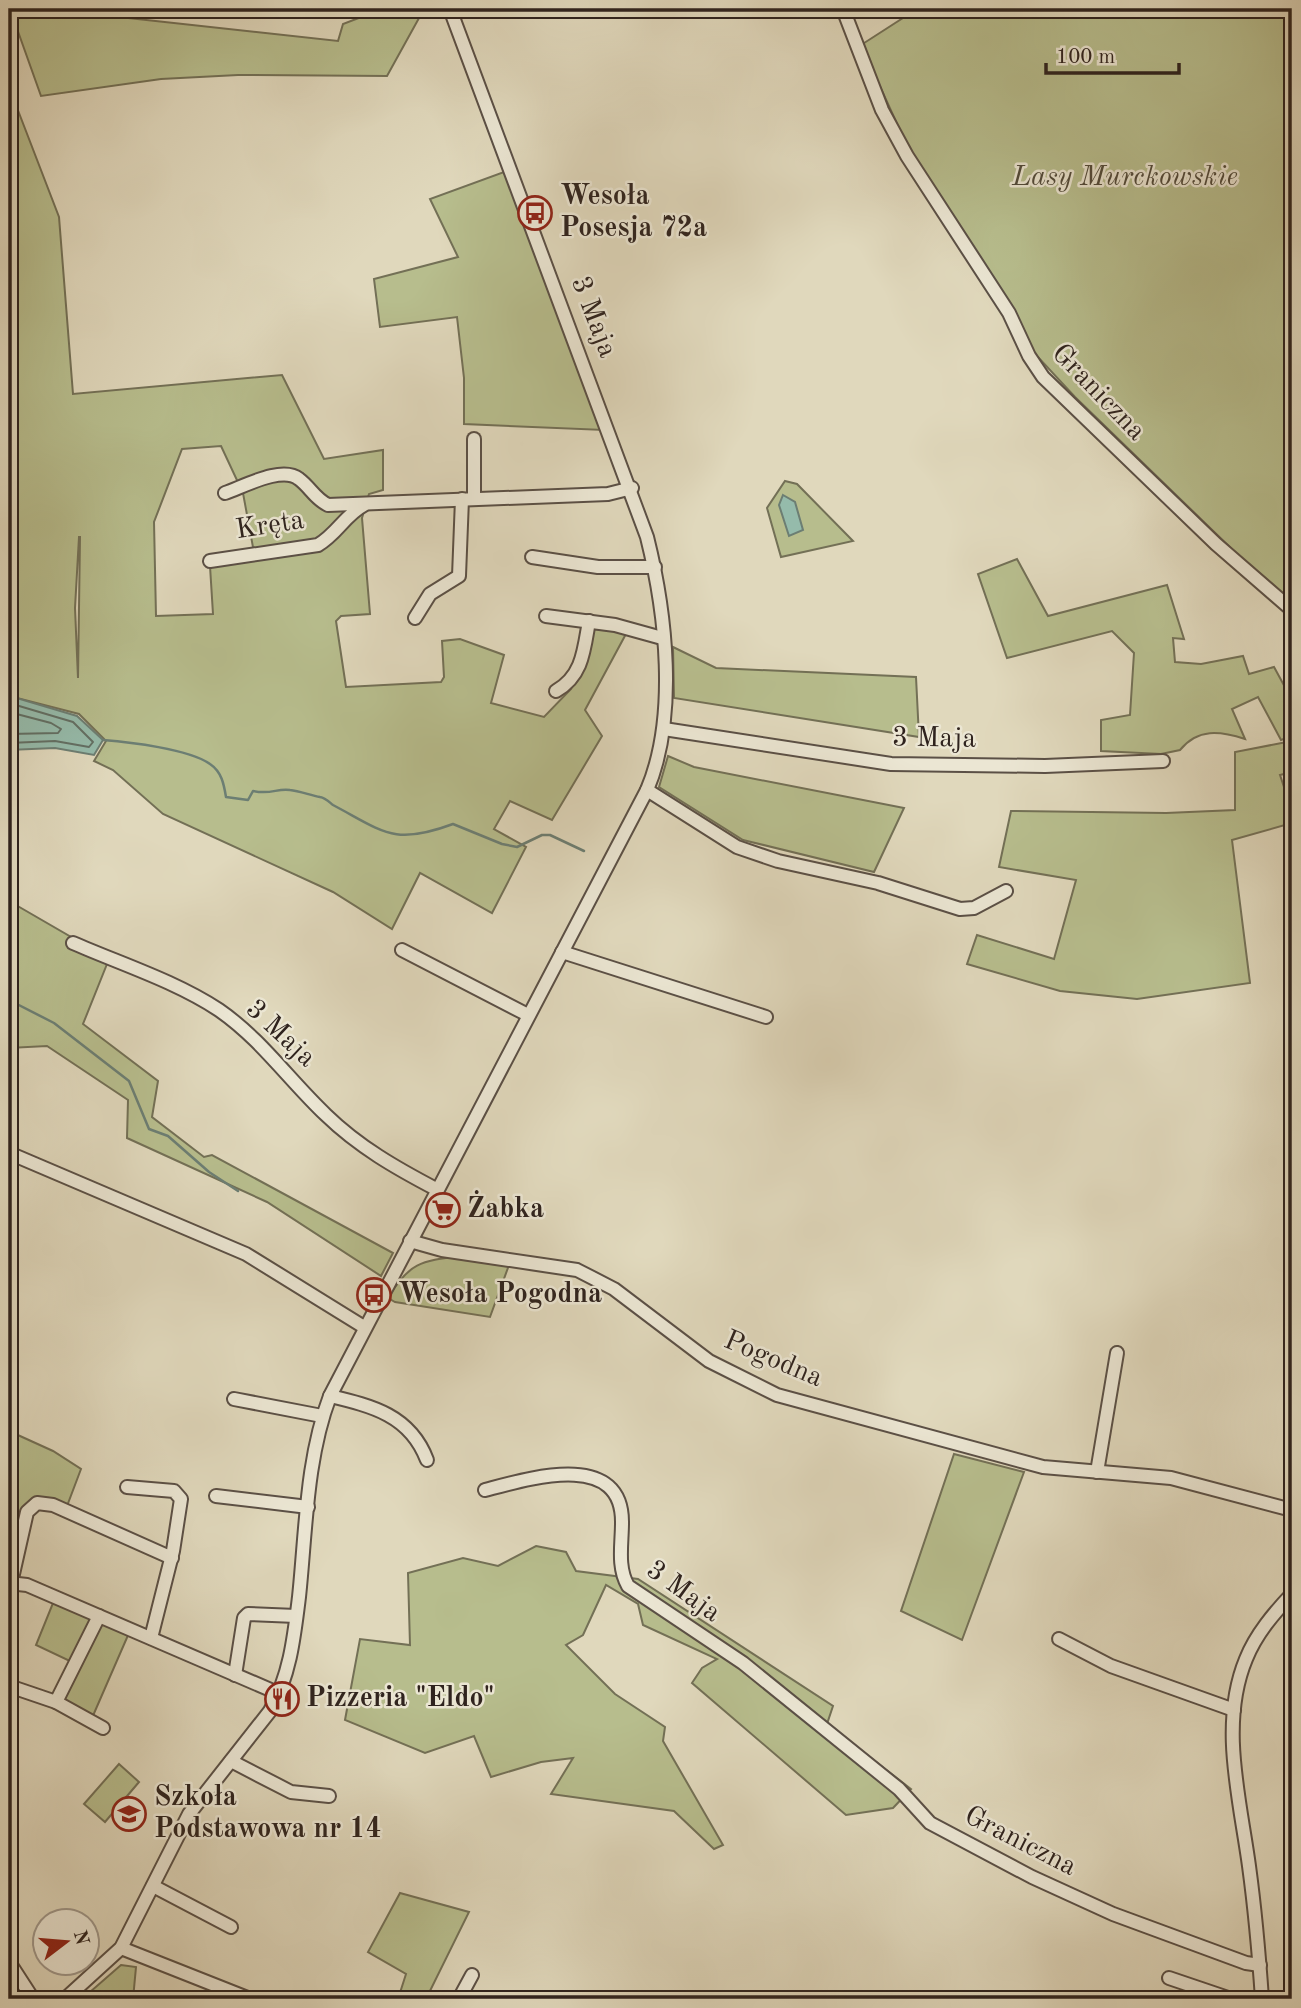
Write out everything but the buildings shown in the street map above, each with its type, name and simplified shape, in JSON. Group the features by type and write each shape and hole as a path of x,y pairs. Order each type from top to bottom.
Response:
{"street":[{"name":"3 Maja","path":"65,1999 121,1948 189,1814 280,1694 288,1670 296,1616 315,1447 330,1396 647,790 658,761 664,729 662,638 655,567 632,488 450,9"},
{"name":"Graniczna","path":"843,9 877,97 906,156 1009,313 1029,356 1043,377 1216,544 1292,610"},
{"path":"415,618 430,594 459,576 474,439"},
{"name":"Kręta","path":"225,493 287,474 299,478 322,502 364,505 468,498 608,494 632,488"},
{"name":"Kręta","path":"210,561 306,549 318,545 328,539 353,511 364,505"},
{"path":"532,557 598,567 655,567"},
{"path":"546,617 589,621 662,638"},
{"path":"556,691 575,676 582,662 589,621"},
{"name":"3 Maja","path":"664,729 891,764 1057,766 1163,761"},
{"path":"647,790 737,847 778,861 878,883 960,909 974,908 1006,891"},
{"name":"3 Maja","path":"73,943 178,988 218,1010 266,1048 326,1115 374,1156 436,1189"},
{"path":"402,950 528,1015"},
{"path":"562,952 766,1017"},
{"path":"9,1153 246,1254 364,1327"},
{"name":"Pogodna","path":"410,1241 442,1250 577,1270 614,1289 709,1362 777,1395 1010,1459 1052,1468 1181,1479 1292,1510"},
{"path":"1097,1472 1117,1353"},
{"path":"330,1396 366,1405 396,1418 414,1434 427,1460"},
{"path":"234,1399 322,1416"},
{"name":"3 Maja","path":"485,1490 553,1474 569,1474 605,1483 618,1498 621,1509 622,1573 628,1586 743,1662 792,1704"},
{"path":"127,1487 179,1494 181,1499 172,1559 151,1639"},
{"path":"216,1496 308,1507"},
{"path":"172,1559 53,1505 37,1503 27,1512 10,1583 27,1585 280,1694"},
{"path":"1262,1999 1234,1755 1234,1710 1245,1660 1270,1617 1292,1594"},
{"path":"235,1675 244,1618 248,1614 296,1616"},
{"path":"56,1702 99,1616"},
{"path":"1059,1639 1111,1667 1234,1710"},
{"path":"9,1686 56,1702 103,1728"},
{"name":"Graniczna","path":"792,1704 898,1789 930,1823 953,1836 1113,1914 1246,1963 1260,1965"},
{"path":"231,1762 284,1789 304,1795 329,1796"},
{"path":"153,1886 231,1927"},
{"path":"121,1948 250,1999"},
{"path":"9,1962 33,1999"},
{"path":"459,1999 472,1975"},
{"path":"1170,1978 1231,1999"}],"green space":[{"path":"10,9 46,9 338,41 343,24 382,9 424,9 387,76 238,75 161,79 41,96"},
{"name":"Lasy Murckowskie","path":"917,9 1292,9 1292,602 1239,556 1075,397 1036,355 904,139 861,45"},
{"path":"9,87 59,217 73,394 282,375 324,459 383,450 383,490 369,494 362,518 370,614 341,616 336,621 346,687 441,682 444,677 442,641 460,639 504,655 491,703 544,717 571,689 594,629 627,632 585,710 602,736 552,820 510,801 494,829 526,847 492,913 420,873 392,929 333,892 163,814 113,770 94,761 106,741 79,714 13,697 9,688","holes":["221,446 243,493 255,558 210,566 213,614 156,616 154,522 182,449","80,537 78,678 75,608"]},
{"path":"504,172 604,430 464,424 464,378 457,317 380,327 374,279 458,257 430,199"},
{"path":"785,481 797,484 853,541 781,557 767,508"},
{"path":"1017,559 1048,616 1167,585 1184,639 1173,638 1175,662 1201,664 1243,656 1249,674 1274,667 1292,700 1292,736 1281,740 1258,697 1232,709 1245,739 1210,733 1194,738 1180,750 1161,754 1101,751 1101,720 1130,715 1134,653 1112,631 1007,658 978,574"},
{"path":"673,647 716,668 916,677 919,737 674,698"},
{"path":"1292,741 1292,772 1280,775 1292,811 1292,823 1232,840 1250,983 1137,999 1060,991 967,964 977,935 1054,959 1076,880 999,867 1011,811 1166,813 1235,810 1235,752"},
{"path":"668,756 694,767 904,808 874,872 743,840 659,787"},
{"path":"9,901 109,959 83,1024 158,1081 152,1117 204,1157 212,1155 393,1253 381,1276 267,1202 127,1138 128,1100 47,1046 9,1048"},
{"path":"461,1256 509,1265 490,1317 395,1302 388,1298 403,1277 418,1265"},
{"path":"9,1431 53,1451 81,1469 67,1506 41,1498 23,1507 9,1574"},
{"path":"954,1454 1024,1472 962,1640 901,1611"},
{"path":"536,1546 566,1552 576,1571 638,1579 833,1706 827,1724 911,1789 893,1808 846,1815 692,1683 702,1668 717,1659 643,1625 638,1604 606,1585 583,1635 566,1645 615,1694 665,1727 663,1741 723,1845 714,1849 674,1811 551,1794 573,1758 541,1762 491,1777 474,1736 425,1753 345,1720 360,1639 410,1645 408,1573 463,1558 498,1566"},
{"path":"53,1603 129,1633 92,1718 54,1707 70,1661 36,1645"},
{"path":"119,1764 139,1782 105,1822 84,1804"},
{"path":"400,1893 469,1912 426,1999 398,1999 406,1974 368,1952"},
{"path":"121,1965 136,1967 133,1999 82,1999"}],"water":[{"path":"783,495 795,502 803,530 789,536 779,505"},
{"path":"9,688 13,697 77,716 103,740 94,755 55,748 9,750"}],"waterway":[{"path":"103,740 158,747 200,759 210,764 220,775 226,797 248,800 253,791 293,791 324,798 390,833 417,834 453,824 502,844 517,847 542,835 550,835 584,851"},
{"path":"9,1000 54,1023 129,1081 149,1129 168,1136 209,1172 238,1191"}],"place":[{"name":"Wesoła Posesja 72a","path":"535,213"},
{"name":"Żabka","path":"443,1210"},
{"name":"Wesoła Pogodna","path":"374,1295"},
{"name":"Pizzeria \"Eldo\"","path":"282,1699"},
{"name":"Szkoła Podstawowa nr 14","path":"129,1814"}]}
